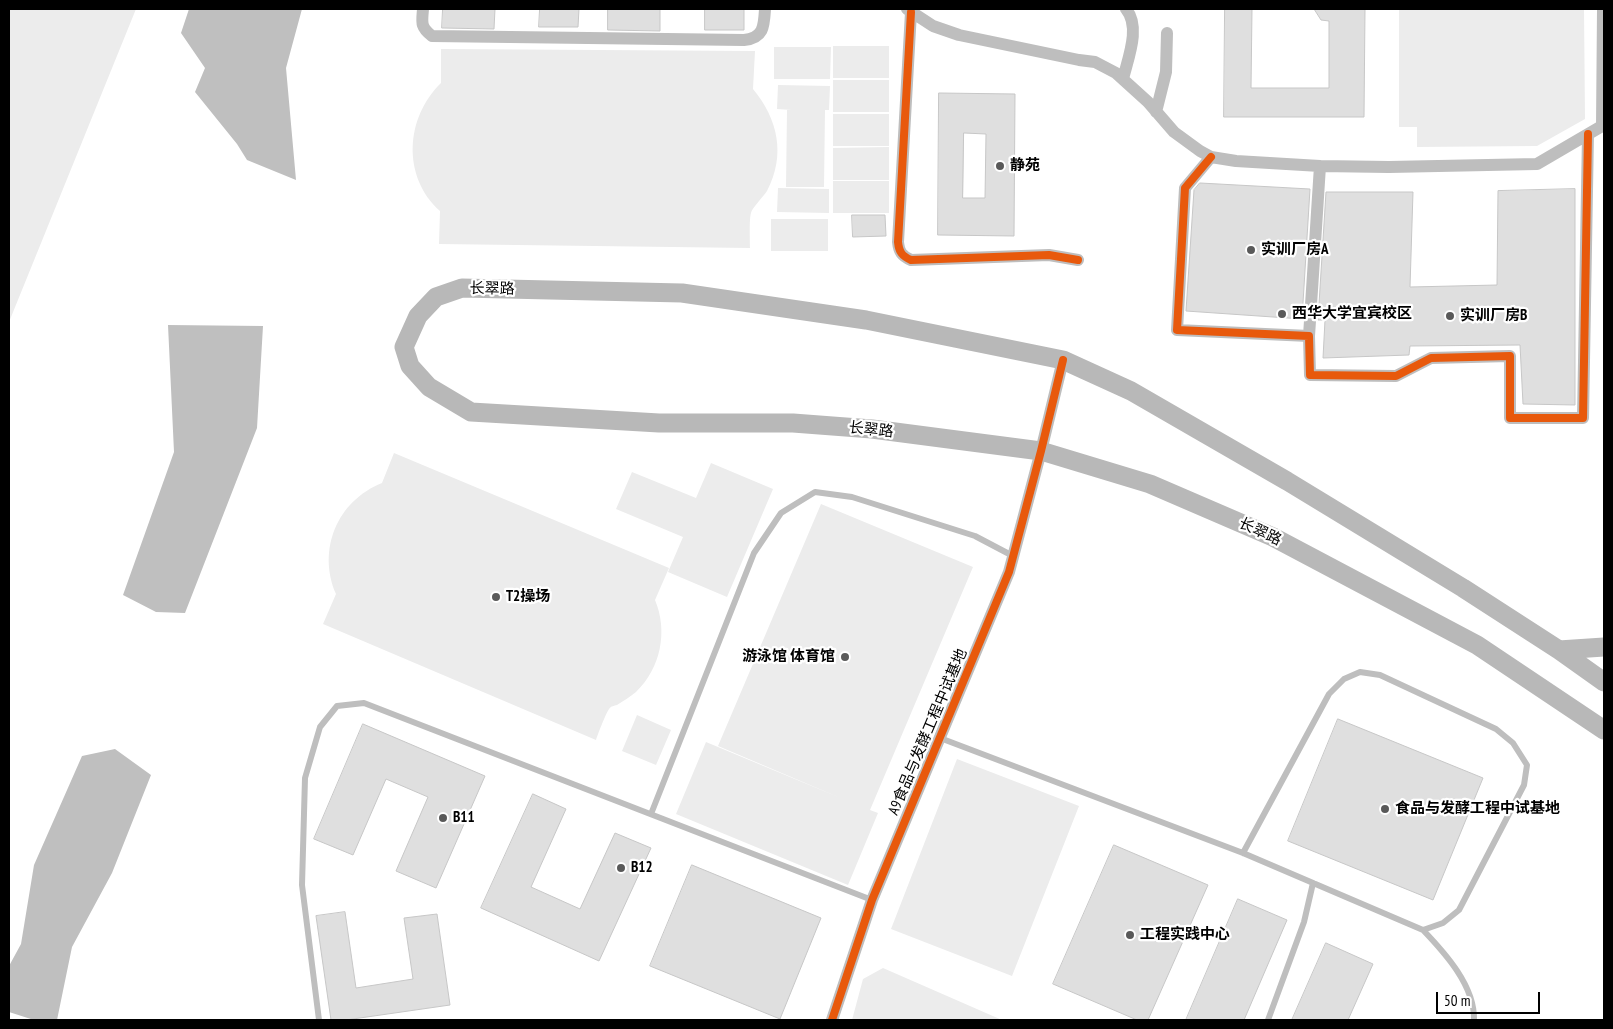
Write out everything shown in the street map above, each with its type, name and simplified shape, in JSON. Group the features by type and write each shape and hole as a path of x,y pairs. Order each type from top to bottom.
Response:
{"main road":[{"name":"长翠路","path":"1604,682 1464,588 1279,476 1131,391 1062,360 866,320 682,293 462,288 436,297 418,316 404,347 410,366 429,387 471,412 660,423 793,423 872,429 1041,451 1150,484 1273,536 1477,644 1604,730"},
{"path":"1559,650 1604,647"}],"street":[{"path":"423,9 422,22 425,30 432,36 744,40 752,39 759,34 764,26 765,9"},
{"path":"1123,79 1129,56 1132,32 1130,15 1126,9"},
{"path":"909,10 933,26 959,35 1095,62 1116,73 1148,102 1174,132 1211,157 1236,161 1320,166 1389,167 1537,164 1602,126 1603,9"},
{"path":"909,10 898,233 899,251 911,260 1049,255 1078,260"},
{"path":"1156,112 1166,72 1167,33"},
{"path":"1320,166 1309,336 1310,375 1396,376 1431,358 1510,356 1510,418 1583,418 1588,134"},
{"path":"1211,157 1185,188 1176,330 1309,336"},
{"name":"A9食品与发酵工程中试基地","path":"832,1020 872,900 1009,572 1041,451 1062,360"}],"lane":[{"path":"651,814 754,554 781,513 815,492 852,497 975,536 1013,556"},
{"path":"1243,853 1329,694 1344,679 1360,672 1380,675 1496,729 1513,743 1527,765 1524,785 1459,910 1443,923 1423,930"},
{"path":"319,1020 302,885 305,778 320,727 337,706 364,703 872,900"},
{"path":"940,738 1243,853 1423,930 1445,953 1462,978 1474,1011 1474,1020"},
{"path":"1268,1020 1304,922 1312,883"}],"shaded area":[{"path":"9,9 136,9 9,322"},
{"path":"189,9 302,9 286,68 296,180 247,160 237,144 195,92 205,68 181,33"},
{"path":"1399,9 1584,9 1585,119 1537,146 1417,147 1417,127 1399,127"},
{"path":"833,46 889,46 889,78 833,78"},
{"path":"774,47 831,47 830,79 774,79"},
{"path":"441,49 755,51 753,89 762,101 773,125 778,151 773,178 767,191 751,213 750,248 439,244 440,211 428,197 419,182 414,165 413,147 420,113 429,97 441,83"},
{"path":"833,80 889,80 889,112 833,112"},
{"path":"778,85 830,86 829,110 825,110 824,187 786,187 787,110 792,110 777,109"},
{"path":"833,114 889,114 889,146 833,146"},
{"path":"889,147 889,180 833,180 833,148"},
{"path":"833,181 889,181 889,213 833,213"},
{"path":"778,188 829,189 829,213 777,212"},
{"path":"771,219 828,219 828,251 771,251"},
{"path":"168,325 263,326 257,428 185,613 156,612 123,595 174,452"},
{"path":"394,453 669,568 655,600 661,624 660,649 656,661 645,682 636,692 611,707 596,740 323,624 336,594 329,561 330,544 335,529 343,514 353,502 366,491 382,483"},
{"path":"711,463 773,489 727,597 668,572 683,537 616,509 632,472 696,498"},
{"name":"游泳馆 体育馆","path":"821,504 973,567 870,810 878,813 848,885 676,814 706,742 843,799 718,746"},
{"path":"637,715 671,730 656,765 622,751"},
{"path":"115,749 151,775 112,873 72,947 57,1020 34,1020 9,1012 9,966 21,944 34,865 82,756"},
{"path":"957,759 1079,806 1012,976 891,929"},
{"path":"883,968 1002,1020 852,1020 863,979"}],"building":[{"path":"443,9 495,9 494,29 442,28"},
{"path":"540,9 579,9 578,27 539,27"},
{"path":"608,9 660,9 660,31 608,30"},
{"path":"705,9 744,9 744,30 705,30"},
{"path":"1225,9 1252,9 1251,88 1329,88 1329,21 1321,20 1314,9 1365,9 1364,117 1224,117"},
{"name":"静苑","path":"939,93 1015,94 1014,236 938,235","holes":["964,133 986,134 985,198 963,198"]},
{"name":"实训厂房A","path":"1200,183 1310,189 1302,319 1186,311 1194,190"},
{"name":"实训厂房B","path":"1575,189 1575,405 1523,404 1520,345 1410,346 1409,355 1323,358 1325,320 1318,320 1326,192 1413,192 1410,287 1497,285 1498,191"},
{"path":"852,215 885,215 886,236 853,237"},
{"name":"食品与发酵工程中试基地","path":"1338,719 1483,778 1433,900 1288,841"},
{"name":"B11","path":"363,724 485,776 436,888 396,871 428,797 386,779 353,855 314,839"},
{"name":"B12","path":"533,794 566,809 531,887 580,909 615,833 651,848 599,961 481,908"},
{"name":"工程实践中心","path":"1114,845 1208,885 1148,1020 1137,1020 1053,984"},
{"path":"692,865 821,918 780,1019 650,966"},
{"name":"工程实践中心","path":"1238,899 1287,920 1244,1020 1186,1020"},
{"path":"345,912 356,988 413,979 404,918 437,914 450,1005 346,1020 331,1020 316,916"},
{"path":"1326,943 1373,964 1348,1020 1292,1020"}],"cycle path":[{"path":"911,12 898,242 902,253 911,260 1049,255 1078,260"},
{"path":"1211,157 1185,188 1177,330 1309,336 1310,375 1396,376 1431,358 1510,356 1510,418 1583,418 1588,134"},
{"path":"832,1020 872,900 1009,572 1063,360"}],"place":[{"name":"静苑","path":"1000,166"},
{"name":"实训厂房A","path":"1251,250"},
{"name":"西华大学宜宾校区","path":"1282,314"},
{"name":"实训厂房B","path":"1450,316"},
{"name":"T2操场","path":"496,597"},
{"name":"游泳馆 体育馆","path":"845,657"},
{"name":"食品与发酵工程中试基地","path":"1385,809"},
{"name":"B11","path":"443,818"},
{"name":"B12","path":"621,868"},
{"name":"工程实践中心","path":"1130,935"}]}
